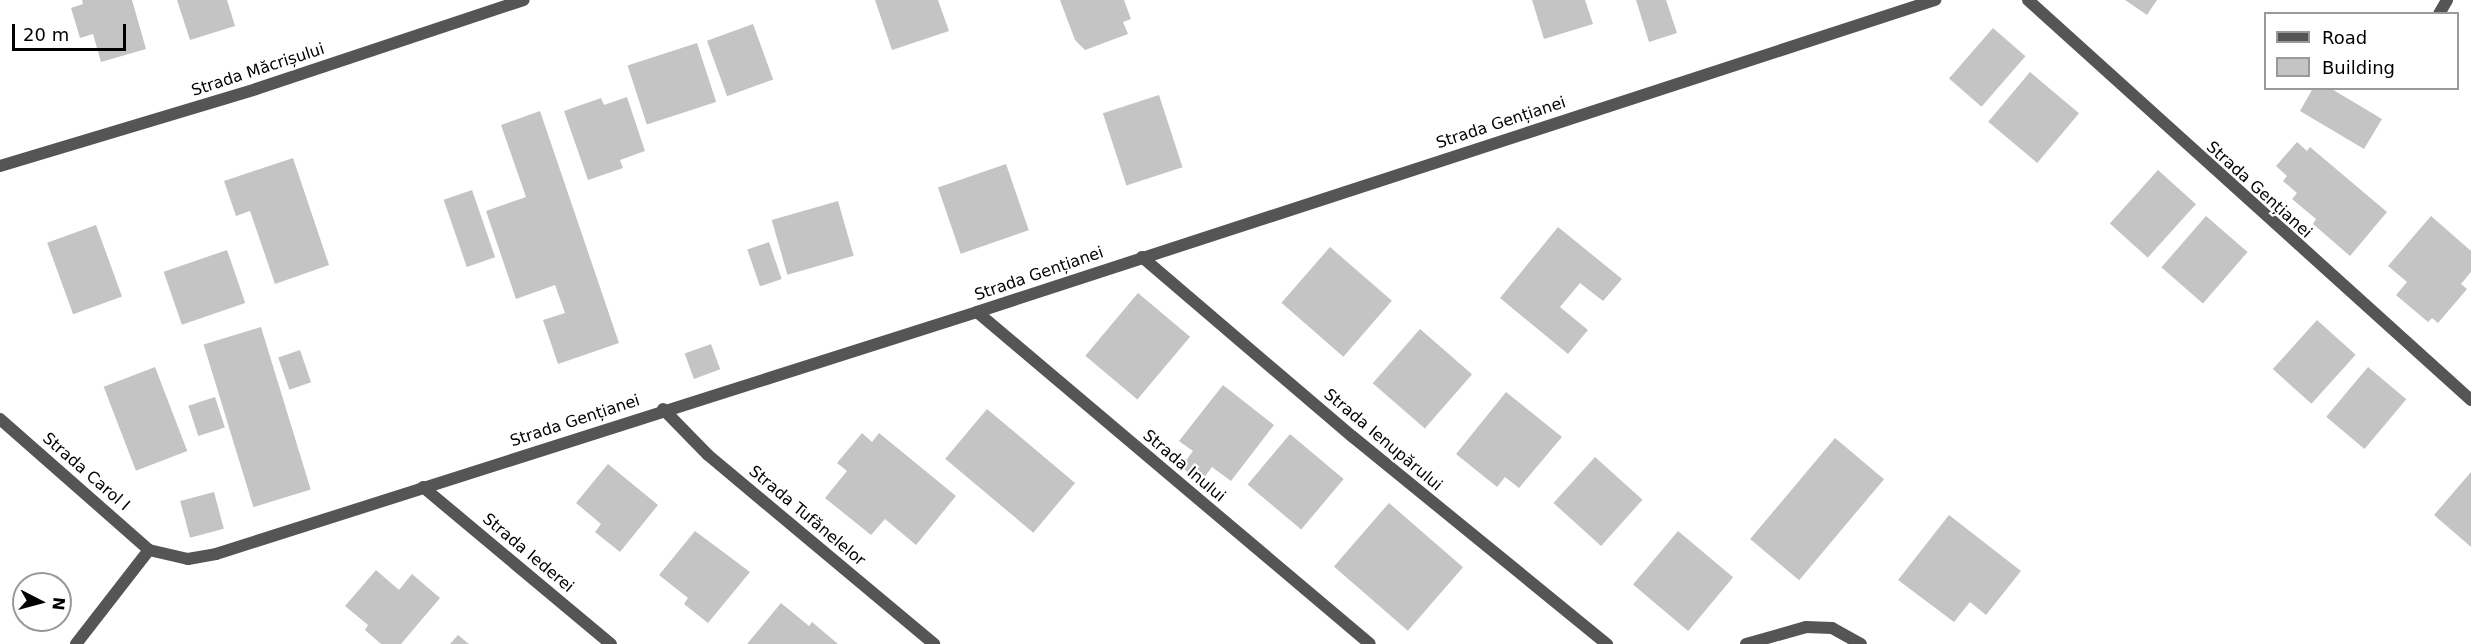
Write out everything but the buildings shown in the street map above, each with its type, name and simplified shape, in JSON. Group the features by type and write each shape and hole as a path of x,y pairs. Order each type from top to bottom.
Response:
{"street":[{"name":"Strada Măcrișului","path":"0,166 256,89 524,0"},
{"name":"Strada Gențianei","path":"149,550 188,559 216,554 663,409 977,312 1935,0"},
{"name":"Strada Gențianei","path":"2028,0 2471,400"},
{"name":"Strada Ienupărului","path":"1142,257 1353,437 1607,644"},
{"name":"Strada Inului","path":"977,312 1370,644"},
{"name":"Strada Tufănelelor","path":"663,409 708,454 934,644"},
{"name":"Strada Carol I","path":"0,419 149,550"},
{"name":"Strada Iederei","path":"423,487 611,644"},
{"path":"76,644 149,550"},
{"path":"1746,644 1806,627 1832,628 1861,644"}]}
